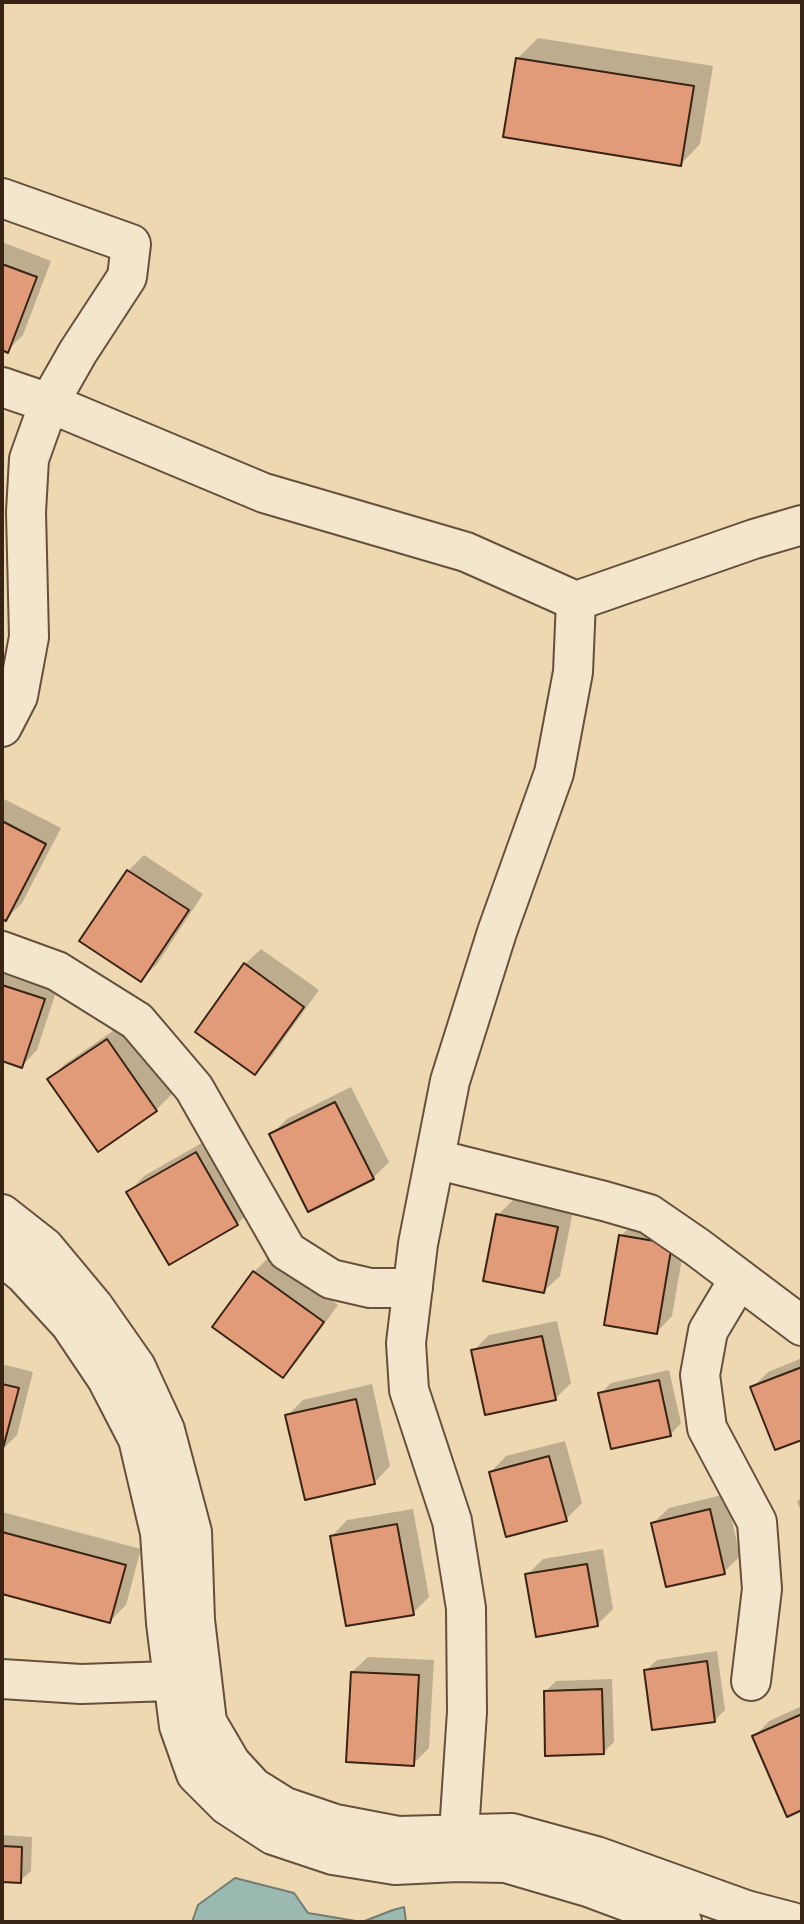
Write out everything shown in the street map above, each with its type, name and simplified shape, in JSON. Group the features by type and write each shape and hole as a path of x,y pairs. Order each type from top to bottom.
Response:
{"lane":[{"path":"2,198 131,244 127,277 78,352 49,403 29,459 26,512 29,636 18,696 2,727"},
{"path":"2,387 49,403 264,493 466,552 576,601 802,524"},
{"path":"458,1848 467,1712 466,1608 452,1521 409,1390 406,1343 418,1244 450,1082 497,932 554,773 573,672 576,601"},
{"path":"2,951 57,971 137,1021 194,1088 287,1251 331,1279 370,1288 413,1288"},
{"path":"435,1159 649,1214 802,1325"},
{"path":"2,1214 44,1247 94,1307 136,1367 165,1430 192,1532 195,1620 179,1726 196,1774 228,1805 273,1835 333,1855 395,1865 512,1833 596,1856 746,1910 792,1922"},
{"path":"2,1255 24,1274 70,1324 107,1378 138,1439 160,1533 166,1623 188,1680"},
{"path":"738,1279 708,1331 700,1375 708,1428 757,1522 762,1589 751,1681"},
{"path":"2,1679 81,1684 188,1680"},
{"path":"458,1848 588,1887 682,1922"}],"water":[{"path":"235,1878 294,1893 308,1913 362,1922 192,1922 198,1905"},
{"path":"404,1907 406,1922 362,1922 393,1910"}],"building":[{"path":"516,58 694,86 681,166 503,137"},
{"path":"2,264 37,277 8,353 2,350"},
{"path":"2,821 46,844 6,921 2,919"},
{"path":"127,870 189,910 141,982 79,941"},
{"path":"244,963 304,1007 255,1075 195,1032"},
{"path":"2,985 45,999 22,1068 2,1061"},
{"path":"107,1039 157,1111 98,1152 47,1079"},
{"path":"335,1102 374,1179 308,1212 269,1134"},
{"path":"196,1152 238,1225 169,1265 126,1192"},
{"path":"496,1214 558,1227 544,1293 483,1281"},
{"path":"619,1235 672,1244 657,1334 604,1325"},
{"path":"253,1271 324,1322 283,1378 212,1327"},
{"path":"542,1336 556,1400 485,1415 471,1350"},
{"path":"802,1367 802,1440 775,1450 750,1387"},
{"path":"659,1380 671,1436 611,1449 598,1393"},
{"path":"2,1384 19,1388 2,1452"},
{"path":"356,1399 375,1484 305,1500 285,1415"},
{"path":"549,1456 567,1521 506,1537 489,1472"},
{"path":"710,1509 725,1574 666,1587 651,1523"},
{"path":"397,1524 414,1615 346,1626 330,1536"},
{"path":"2,1532 126,1565 110,1623 2,1594"},
{"path":"587,1564 598,1626 536,1637 525,1574"},
{"path":"707,1661 715,1722 652,1730 644,1670"},
{"path":"351,1672 419,1675 414,1766 346,1762"},
{"path":"602,1689 604,1754 545,1756 544,1691"},
{"path":"802,1714 802,1810 787,1817 752,1736"},
{"path":"2,1846 22,1847 21,1883 2,1882"}]}
